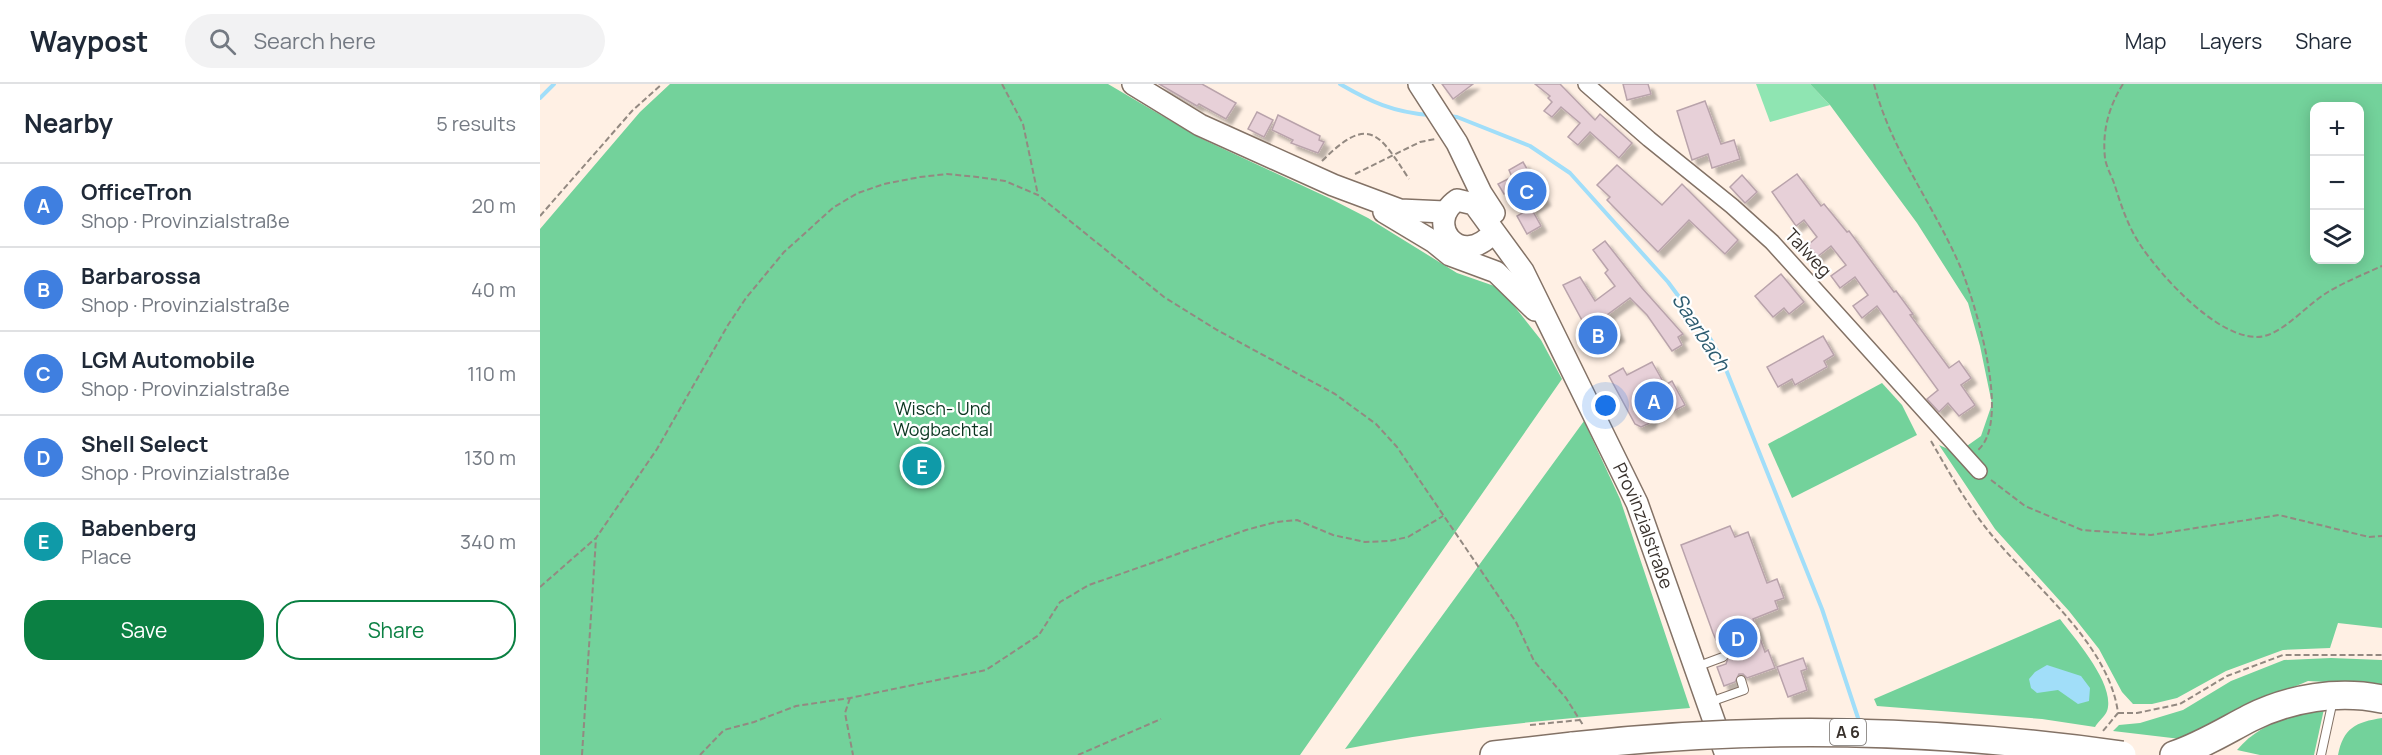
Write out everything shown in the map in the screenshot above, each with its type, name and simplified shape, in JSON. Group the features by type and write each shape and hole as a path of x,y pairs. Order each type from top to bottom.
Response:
{"highway":[{"path":"2174,755 2274,707 2300,700 2334,696 2382,699"},
{"path":"2221,755 2252,717"},
{"name":"A 6","path":"1494,755 1579,732 1641,738 1826,731 2040,743 2122,755"},
{"path":"1726,745 1759,736 1795,749"},
{"name":"A 6","path":"1795,749 1826,742 1974,755"},
{"path":"1826,742 2040,749 2082,755"},
{"name":"A 6","path":"1726,745 1876,755"}],"main road":[{"path":"1133,84 1200,125 1333,185 1400,210 1449,214"},
{"path":"1422,88 1449,140 1491,208 1496,222 1486,239 1469,248 1457,245 1449,238 1449,214 1460,178 1449,140"},
{"path":"1333,185 1362,203 1409,222 1449,214 1474,204 1480,210 1486,239"},
{"path":"1384,212 1434,242 1450,255 1496,272 1535,310"},
{"name":"Provinzialstraße","path":"1486,239 1553,333"},
{"name":"Provinzialstraße","path":"1486,239 1523,271 1637,503 1707,703 1726,745"}],"street":[{"name":"Talweg","path":"1586,84 1772,242 1979,471"}],"lane":[{"path":"1695,668 1723,657"},
{"path":"1707,703 1744,690 1741,680"},
{"path":"2321,755 2334,696"}],"path":[{"path":"540,216 632,111 662,84"},
{"path":"1002,84 1023,124 1038,195"},
{"path":"1874,84 1889,128 1959,266 1976,312 1993,400 1989,435 1983,445 1967,460"},
{"path":"2123,84 2113,100 2104,136 2105,160 2127,220 2140,245 2160,270 2181,293 2219,324 2255,338 2273,335 2328,292 2382,266"},
{"path":"1313,176 1321,162 1341,143 1356,136 1377,136 1388,145 1409,178"},
{"path":"1354,175 1420,142 1449,140"},
{"path":"540,586 596,538 657,448 746,298 784,252 834,207 858,193 884,184 947,174 1005,182 1038,195 1129,270 1191,316 1335,394 1358,410 1397,447 1516,622 1534,662 1566,698 1579,732 1530,725"},
{"path":"1930,439 1957,487 1989,533 2065,616 2093,652 2116,695 2118,713 2105,729"},
{"path":"1979,471 2025,506 2082,530 2151,535 2279,514 2369,537 2382,536"},
{"path":"700,755 724,730 754,722 796,706 850,698 986,670 1020,650 1039,634 1060,602 1089,585 1246,530 1276,522 1297,520 1333,535 1365,542 1389,541 1408,537 1443,516"},
{"path":"582,755 596,538"},
{"path":"2118,713 2137,713 2180,704 2227,676 2283,655 2382,655"},
{"path":"850,698 844,713 853,755"},
{"path":"1078,755 1161,719"}],"green space":[{"name":"Wisch- Und Wogbachtal","path":"670,84 1108,84 1200,138 1368,218 1457,273 1500,288 1541,340 1562,379 1300,755 540,755 540,229 640,112"},
{"path":"1756,84 1810,84 1830,105 1770,122"},
{"path":"1810,84 2382,84 2382,628 2338,623 2330,648 2283,650 2226,671 2177,698 2152,704 2133,704 2122,692 2099,649 2069,611 1995,529 1939,445 1957,453 1981,436 1992,404 1968,303 1917,223 1830,105"},
{"path":"1882,383 1902,405 1917,435 1792,498 1768,444"},
{"path":"1584,421 1620,499 1690,708 1560,719 1431,734 1345,749"},
{"path":"2060,619 2084,650 2106,688 2107,711 2095,727 2042,719 1877,706 1874,699"},
{"path":"2331,658 2382,660 2382,685 2308,681 2246,707 2189,740 2113,731 2119,725 2140,723 2183,710 2231,681 2284,660"},
{"path":"2324,709 2314,755 2260,755 2237,750 2256,733 2276,722"},
{"path":"2382,718 2382,755 2338,755 2347,732 2358,724"}],"water":[{"path":"2047,665 2081,676 2090,688 2089,701 2078,704 2058,690 2037,693 2031,688 2029,679 2035,672"}],"building":[{"path":"1159,84 1202,84 1236,103 1226,119 1199,104 1197,106"},
{"path":"1442,84 1473,84 1453,99"},
{"path":"1535,84 1560,84 1595,120 1600,114 1632,143 1619,158 1590,132 1578,145 1568,137 1580,123 1561,107 1552,117 1544,111 1552,102 1548,98 1550,96"},
{"path":"1623,84 1648,84 1651,94 1627,100"},
{"path":"1705,101 1721,144 1734,140 1740,159 1712,168 1708,154 1692,160 1677,111"},
{"path":"1257,112 1273,120 1264,137 1248,129"},
{"path":"1278,115 1320,136 1319,140 1324,142 1318,153 1291,143 1293,140 1272,130"},
{"path":"1523,162 1545,200 1531,208 1519,186 1504,194 1498,184 1512,177 1509,170"},
{"path":"1617,165 1662,205 1682,184 1738,240 1725,254 1689,220 1658,252 1607,200 1610,197 1597,185"},
{"path":"1797,174 1821,206 1824,204 1847,232 1849,231 1913,314 1910,315 1949,368 1959,361 1971,378 1961,385 1975,405 1959,416 1948,403 1939,412 1927,399 1938,390 1877,306 1862,318 1853,306 1868,295 1855,277 1840,288 1831,276 1846,265 1831,246 1817,257 1808,245 1817,237 1804,220 1796,226 1772,192"},
{"path":"1742,175 1757,192 1745,203 1730,187"},
{"path":"1531,208 1541,226 1527,234 1517,216"},
{"path":"1605,241 1642,288 1683,334 1678,337 1682,345 1672,351 1647,315 1630,298 1607,315 1619,336 1597,348 1563,285 1580,277 1595,301 1615,286 1605,273 1608,270 1593,250"},
{"path":"1781,274 1804,302 1789,314 1784,308 1773,317 1755,296"},
{"path":"1823,336 1834,355 1824,361 1827,367 1795,385 1792,379 1778,387 1767,367"},
{"path":"1652,362 1665,385 1672,381 1685,405 1672,412 1668,404 1654,412 1650,423 1641,427 1635,424 1609,376 1623,368 1627,375"},
{"path":"1730,526 1735,537 1748,532 1767,583 1777,579 1784,598 1775,601 1778,609 1753,619 1765,652 1768,650 1775,668 1747,678 1739,674 1735,682 1724,686 1717,667 1726,664 1729,655 1721,651 1713,633 1681,545"},
{"path":"1803,658 1807,669 1801,671 1807,690 1788,697 1777,667"}],"waterway":[{"path":"540,98 554,84"},
{"name":"Saarbach","path":"1340,84 1383,105 1429,115"},
{"name":"Saarbach","path":"1448,116 1457,117 1530,146 1570,173 1668,282 1711,340 1723,362 1822,609 1860,724"}],"place":[{"name":"LGM Automobile","path":"1527,191"},
{"name":"Barbarossa","path":"1598,335"},
{"name":"OfficeTron","path":"1654,401"},
{"name":"Babenberg","path":"922,466"},
{"name":"Shell Select","path":"1738,638"}]}
